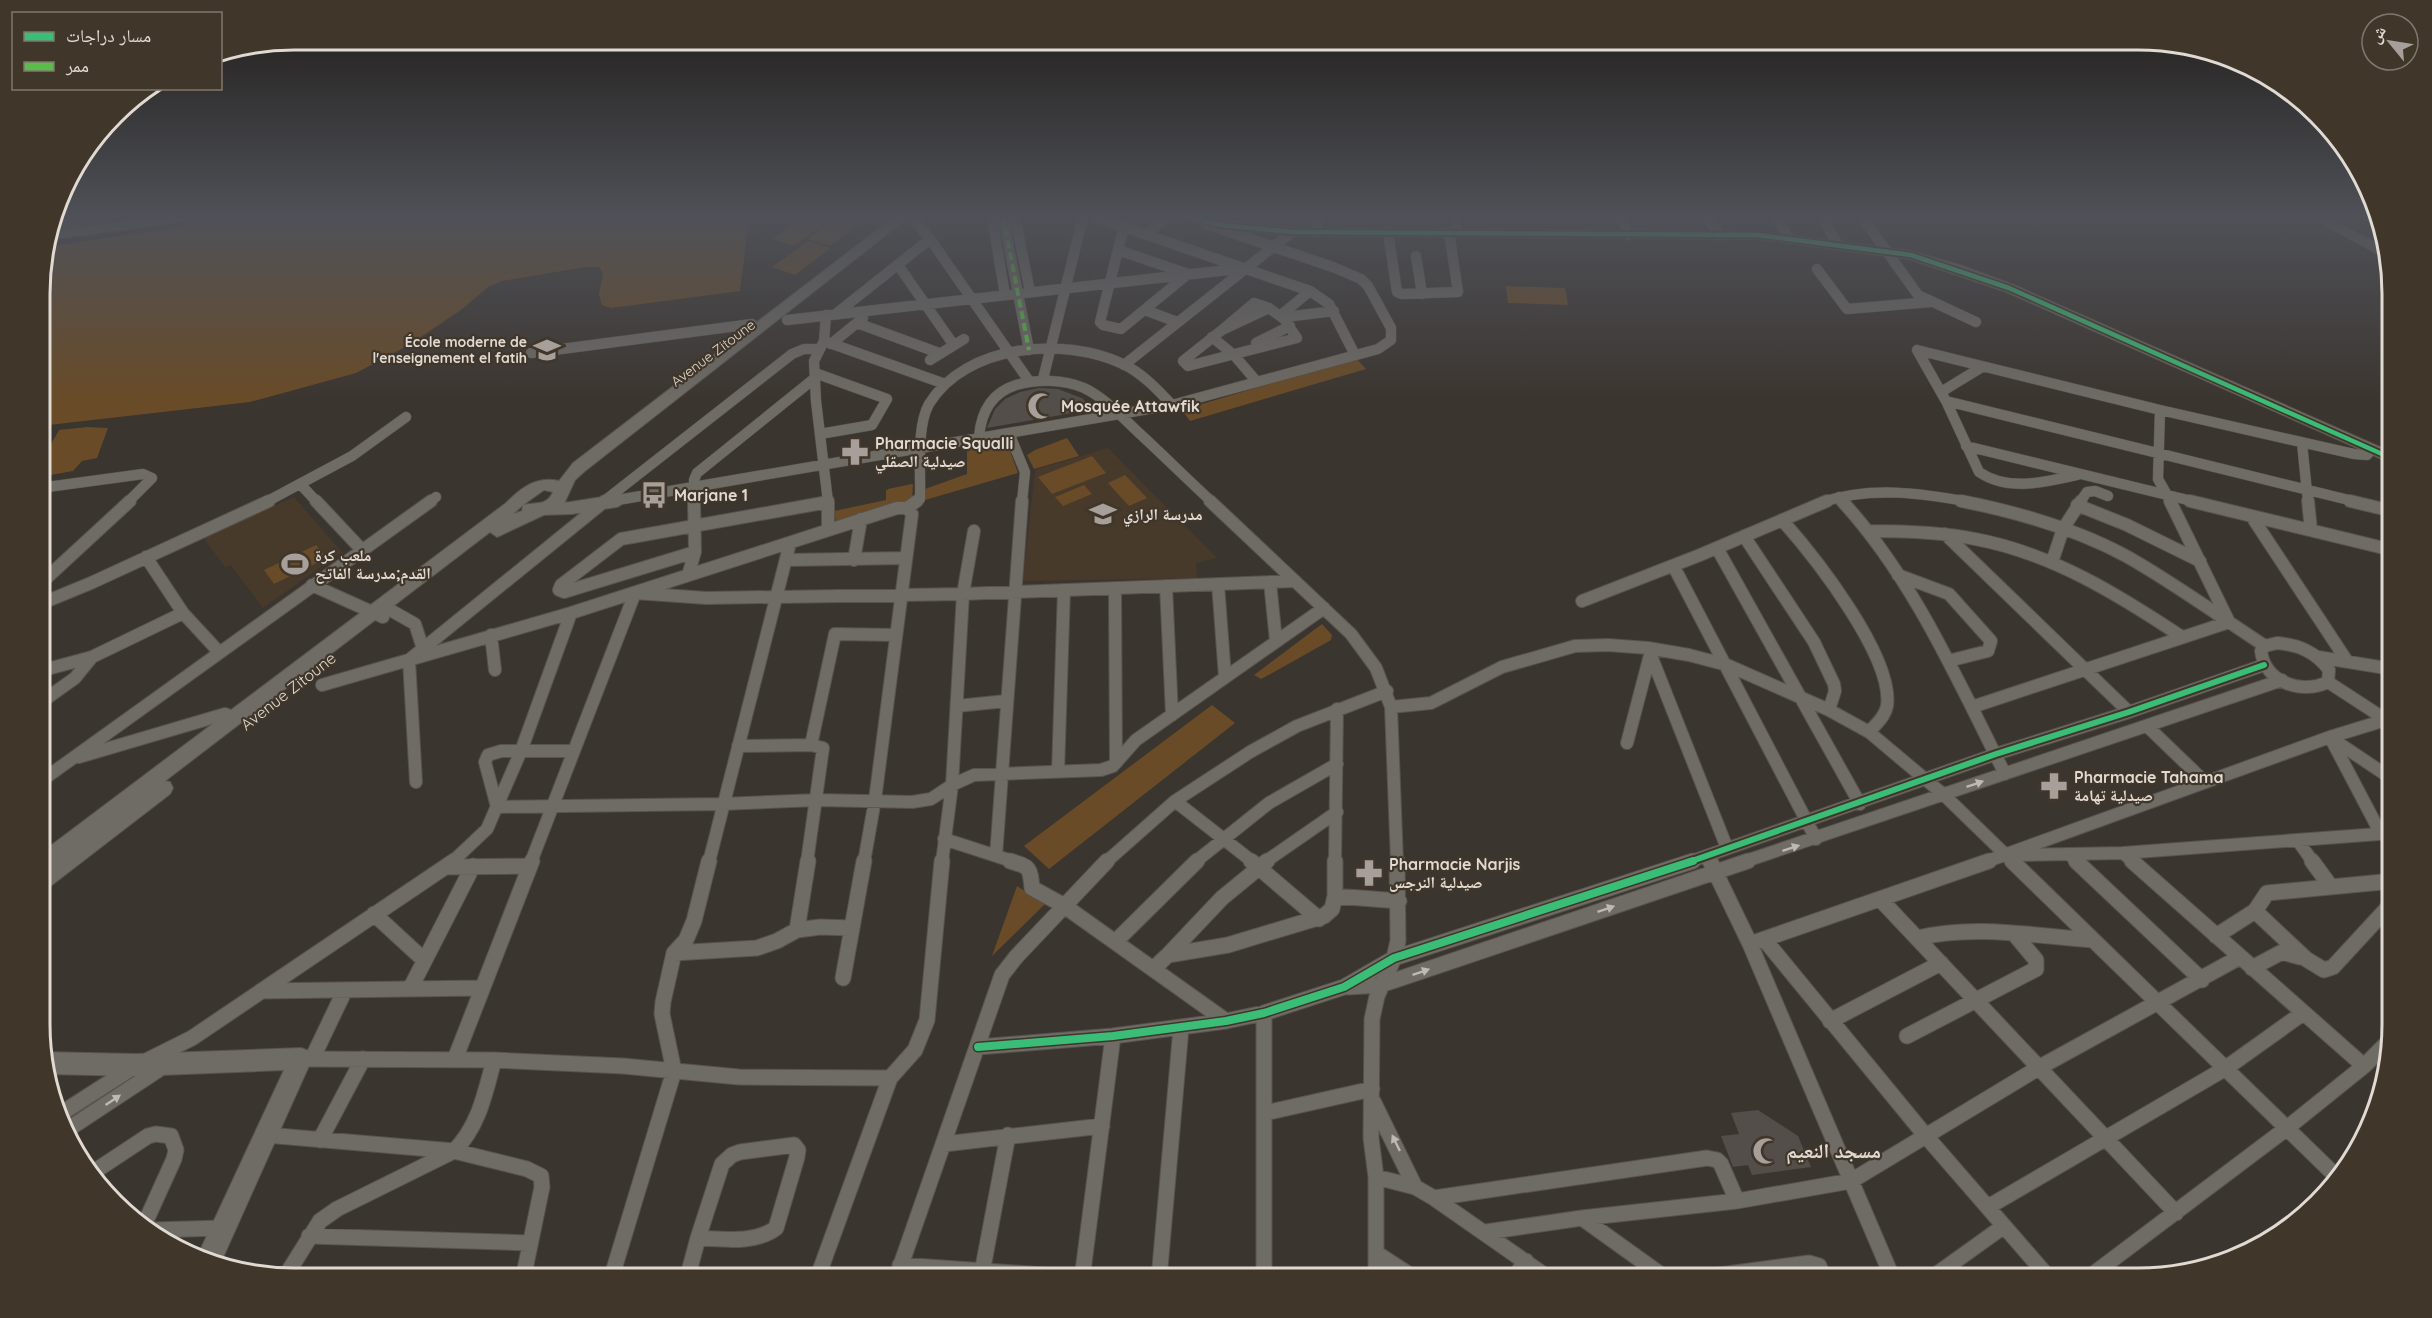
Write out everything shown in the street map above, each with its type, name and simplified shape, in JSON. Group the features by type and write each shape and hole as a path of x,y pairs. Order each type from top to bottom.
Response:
{"main road":[{"name":"Avenue Zitoune","path":"50,875 382,614 512,507 528,491 569,463 812,279"},
{"name":"Avenue Zitoune","path":"50,857 234,718 508,523 557,502 568,478 579,467 824,279"},
{"path":"1983,279 2382,454"},
{"path":"540,509 524,506 522,499 528,491 552,484 557,486 562,493"},
{"path":"53,1063 136,1065 307,1059 266,1135 210,1254"}],"street":[{"path":"825,345 831,315 880,279"},
{"path":"907,279 953,344"},
{"path":"958,279 1029,381"},
{"path":"1002,279 1005,295"},
{"path":"1014,279 1029,350"},
{"path":"1027,279 1030,292"},
{"path":"1043,379 1067,279"},
{"path":"1111,279 1101,323 1121,329 1183,279"},
{"path":"786,320 1149,279"},
{"path":"1124,364 1233,279"},
{"path":"1275,279 1310,291 1324,299 1334,311 1355,355"},
{"path":"540,509 571,508 694,488 1172,405 1355,355 1386,345 1392,337 1391,328 1368,286 1357,279"},
{"path":"1395,279 1397,292 1422,294 1458,292 1457,279"},
{"path":"1420,279 1422,294"},
{"path":"1824,279 1847,309 1931,302"},
{"path":"1905,279 1913,289 1931,302 1976,322"},
{"path":"1285,319 1310,291"},
{"path":"1269,308 1285,319 1297,338 1188,366 1183,361 1222,330 1269,308"},
{"path":"828,530 828,502 820,434 815,357 825,345 857,323 870,310"},
{"path":"1145,310 1177,322"},
{"path":"1285,319 1334,311"},
{"path":"857,323 939,353"},
{"path":"531,353 752,324"},
{"path":"1212,337 1234,354 1257,382"},
{"path":"930,360 964,339"},
{"path":"409,660 603,502 792,354 825,345 945,384"},
{"path":"322,685 571,613 861,519 897,508 907,508 920,499 925,414 945,384 976,364 1009,353 1050,349 1090,352 1124,364 1146,380 1172,405"},
{"path":"2081,475 2028,483 1992,480 1979,472 1943,396 1917,350 2160,411 2302,443 2354,454 2367,454 2372,449"},
{"path":"1943,396 1982,367"},
{"path":"815,376 886,399 872,425 820,434"},
{"path":"688,575 695,552 694,480 702,468 815,376"},
{"path":"979,437 978,425 984,408 999,394 1029,381 1043,379 1056,380 1086,389 1119,414 1363,646 1388,692 1391,707 1398,941 1394,958 1381,985 1372,1019 1371,1138 1376,1177 1376,1268"},
{"path":"1943,396 2158,454 2382,509"},
{"path":"2160,411 2158,479 2229,622"},
{"path":"50,600 302,486 346,462 380,439 406,417"},
{"path":"996,856 1014,591 1026,472 1009,433"},
{"path":"2302,443 2311,530"},
{"path":"1966,446 2382,548"},
{"path":"50,487 143,474 152,478 150,483 50,575"},
{"path":"302,486 362,550"},
{"path":"2052,562 2063,530 2077,505 2090,491 2108,496"},
{"path":"562,493 569,500 603,502"},
{"path":"1582,601 1674,567 1839,497 1870,493 1931,495 1976,504 2063,530 2123,555 2265,646"},
{"path":"50,775 436,497"},
{"path":"1839,497 1870,531 1898,576 1948,661 2006,774"},
{"path":"695,552 597,584 564,592 559,590 561,585 621,539 828,502"},
{"path":"2077,505 2127,525 2200,561"},
{"path":"843,978 874,800 912,514 907,508"},
{"path":"2252,517 2347,661"},
{"path":"854,560 861,519"},
{"path":"1782,520 1845,597 1881,672 1887,691 1887,707 1883,717 1869,732"},
{"path":"821,1268 890,1078 915,1050 927,1020 944,839 952,785 963,594 974,531"},
{"path":"1870,531 1945,534 1996,544 2052,562 2110,591 2182,637"},
{"path":"1945,534 2129,712"},
{"path":"1744,536 1814,642 1834,684 1835,691 1829,710"},
{"path":"614,1268 674,1071 662,1014 674,953 691,931 790,543"},
{"path":"1717,548 1860,804"},
{"path":"146,557 183,613 219,652"},
{"path":"786,560 906,558"},
{"path":"1674,567 1816,839"},
{"path":"1898,576 1949,594 1991,641 1988,651 1948,661"},
{"path":"635,593 706,598 963,594 1295,580"},
{"path":"1270,582 1276,641"},
{"path":"1218,584 1225,677"},
{"path":"312,585 382,614 415,624 423,649"},
{"path":"1166,586 1172,715"},
{"path":"1115,588 1116,763"},
{"path":"1059,772 1064,590"},
{"path":"455,1059 635,593"},
{"path":"497,807 722,804 817,800 912,802 931,799 952,785 974,775 1101,770 1116,763 1136,740 1324,608"},
{"path":"50,668 92,657 183,613"},
{"path":"65,1111 136,1065 192,1038 446,867 478,840 487,829 521,751 571,613"},
{"path":"1972,707 2229,622"},
{"path":"811,745 835,634 895,635"},
{"path":"491,635 495,670"},
{"path":"2318,657 2329,670 2328,682 2322,687 2310,688 2282,680 2264,664 2261,651 2265,646 2277,643 2294,645 2318,657 2382,667"},
{"path":"1391,707 1431,703 1502,666 1575,646 1689,655 1727,665 1829,710 1869,732 1944,795 2332,1172"},
{"path":"1627,742 1649,652"},
{"path":"1649,652 1727,849"},
{"path":"50,696 75,678 92,657"},
{"path":"409,660 416,782"},
{"path":"978,1047 1181,1028 1264,1013 1344,987 1394,958 1708,856 1996,754 2129,712 2264,664"},
{"path":"1344,987 1381,985 2282,680"},
{"path":"2328,682 2382,715"},
{"path":"899,1268 1002,975 1063,905 1142,828 1175,801 1250,752 1297,726 1388,692"},
{"path":"957,706 1006,701"},
{"path":"1168,955 1228,945 1319,919 1332,909 1335,896 1337,710"},
{"path":"50,766 225,714 234,718"},
{"path":"1757,941 2006,855 2330,737 2382,722"},
{"path":"2148,727 2205,782"},
{"path":"2330,737 2382,771"},
{"path":"2330,737 2382,825"},
{"path":"738,746 811,745 823,748 796,930"},
{"path":"497,807 486,758 495,752 574,751"},
{"path":"1115,942 1178,877 1224,838 1268,804 1337,764"},
{"path":"1175,801 1224,838 1319,919"},
{"path":"1153,969 1221,899 1301,833 1337,812"},
{"path":"2006,855 2123,853 2382,834"},
{"path":"944,839 1026,866 1030,870 1032,888 1063,905 1226,1021"},
{"path":"2298,841 2331,887"},
{"path":"2123,853 2364,1066"},
{"path":"2070,855 2202,980"},
{"path":"1708,856 1715,873 1757,941 1851,1180 1888,1268"},
{"path":"410,989 473,866"},
{"path":"446,867 529,866"},
{"path":"2216,936 2255,911 2267,893 2382,882"},
{"path":"1335,896 1398,900"},
{"path":"1880,899 2176,1213"},
{"path":"2255,911 2306,959 2318,968 2330,970 2382,914"},
{"path":"374,914 424,960"},
{"path":"674,953 757,948 777,941 796,930 820,927 850,928"},
{"path":"1918,938 1942,932 1961,931 2092,940"},
{"path":"1906,1036 2036,969 2036,960 2016,936"},
{"path":"1757,941 1830,1021 1925,1135 2041,1268"},
{"path":"2252,968 2282,952 2306,959"},
{"path":"1486,1232 1582,1218 1737,1201 1851,1180 2040,1067 2202,980 2240,957"},
{"path":"1830,1021 1941,963"},
{"path":"260,991 482,988"},
{"path":"345,990 307,1059 494,1060 623,1066 739,1077 890,1078"},
{"path":"1264,1013 1264,1268"},
{"path":"1988,1207 2226,1068 2303,1013"},
{"path":"1160,1268 1181,1028"},
{"path":"1084,1268 1113,1036"},
{"path":"72,1127 167,1063 192,1038"},
{"path":"2102,1268 2287,1128 2364,1066 2381,1049"},
{"path":"320,1140 363,1059"},
{"path":"290,1268 320,1221 337,1209 454,1151 463,1144 473,1126 494,1060"},
{"path":"1265,1113 1373,1095"},
{"path":"1373,1095 1415,1187"},
{"path":"944,1143 1102,1126"},
{"path":"97,1169 148,1136 156,1134 171,1136 176,1150 174,1159 147,1219"},
{"path":"266,1135 454,1151 527,1169 541,1176 542,1187 526,1268"},
{"path":"982,1268 1008,1135"},
{"path":"690,1268 698,1238 719,1171 727,1159 740,1152 794,1145 798,1150 797,1157 776,1228 772,1233 754,1237 698,1238"},
{"path":"1434,1198 1707,1158 1717,1160 1721,1164 1737,1201"},
{"path":"1376,1177 1415,1187 1486,1232 1535,1268"},
{"path":"1582,1218 1652,1268"},
{"path":"1945,1268 2004,1226"},
{"path":"162,1230 222,1228"},
{"path":"309,1236 530,1244"},
{"path":"1376,1252 1400,1268"},
{"path":"1521,1268 1526,1261"},
{"path":"1772,1268 1809,1263 1820,1268"}],"shaded area":[{"path":"50,279 517,279 502,281 488,287 461,310 409,345 356,373 250,402 50,425"},
{"path":"602,279 742,279 740,291 611,308 602,305 599,294"},
{"path":"1506,286 1565,288 1568,305 1508,303"},
{"path":"1356,358 1366,369 1190,421 1182,410"},
{"path":"87,427 108,428 97,458 82,461 73,471 50,475 50,446 59,430"},
{"path":"1067,438 1079,456 1034,469 1027,455"},
{"path":"1007,442 1018,473 925,500 925,489 967,474 967,449"},
{"path":"1108,448 1217,558 1196,563 1197,578 1023,581 1035,470"},
{"path":"1092,456 1106,473 1052,494 1038,477"},
{"path":"1125,475 1147,498 1129,506 1108,483"},
{"path":"912,484 912,499 836,522 834,511 886,500 888,489"},
{"path":"1084,485 1092,494 1063,506 1055,497"},
{"path":"294,497 342,552 263,608 231,565 225,567 203,537"},
{"name":"ملعب كرة القدم;مدرسة الفاتح","path":"316,545 327,558 274,584 264,570"},
{"path":"1322,624 1332,635 1331,640 1261,679 1254,675"},
{"path":"1212,705 1235,723 1049,869 1024,846"},
{"path":"1017,886 1045,904 992,956"}],"building":[{"name":"Mosquée Attawfik","path":"1039,388 1058,389 1087,402 1078,412 987,428 995,409 1005,399 1020,392"},
{"name":"مسجد النعيم","path":"1758,1110 1798,1136 1811,1167 1752,1175 1748,1165 1733,1167 1721,1136 1739,1134 1731,1113"}],"marked path":[{"path":"1015,279 1029,350"}],"cycle path":[{"path":"1983,279 2382,454"},
{"path":"978,1047 1113,1036 1226,1021 1264,1013 1344,987 1394,958 1708,856 1996,754 2129,712 2264,665"}],"place":[{"name":"École moderne de l'enseignement el fatih","path":"547,350"},
{"name":"Mosquée Attawfik","path":"1041,406"},
{"name":"Pharmacie Squalli صيدلية الصقلي","path":"855,452"},
{"name":"Marjane 1","path":"654,495"},
{"name":"مدرسة الرازي","path":"1103,514"},
{"name":"ملعب كرة القدم;مدرسة الفاتح","path":"295,564"},
{"name":"Pharmacie Tahama صيدلية تهامة","path":"2054,786"},
{"name":"Pharmacie Narjis صيدلية النرجس","path":"1369,873"},
{"name":"مسجد النعيم","path":"1766,1151"}]}
